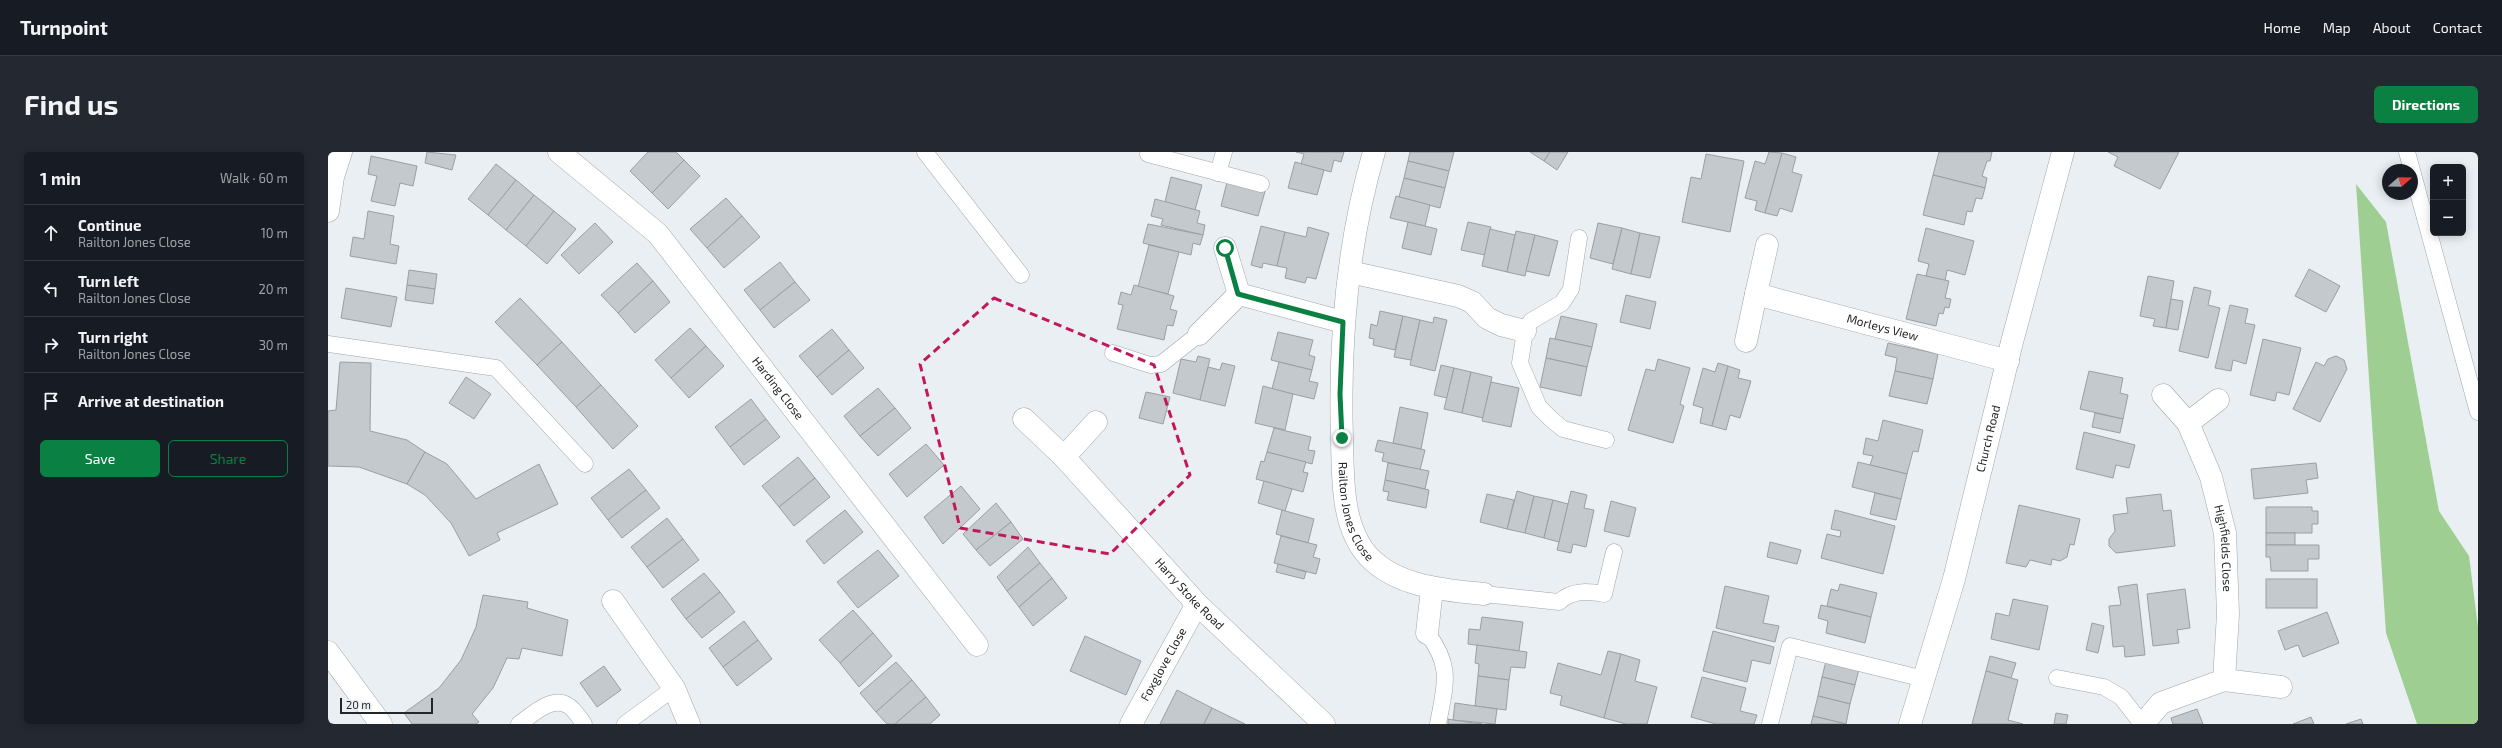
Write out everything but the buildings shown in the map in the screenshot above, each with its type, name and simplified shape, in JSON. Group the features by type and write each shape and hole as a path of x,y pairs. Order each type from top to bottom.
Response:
{"street":[{"path":"328,211 331,176 341,152"},
{"name":"Harding Close","path":"559,152 658,234 978,645"},
{"name":"Railton Jones Close","path":"1374,152 1366,182 1343,322 1340,394 1345,497 1356,541 1369,557 1385,571 1432,589 1484,594"},
{"name":"Church Road","path":"1910,724 1954,579 2008,361 2063,152"},
{"path":"1746,341 1767,246"},
{"path":"1225,248 1238,294"},
{"path":"1350,272 1458,296 1472,302 1487,318 1501,325 1525,331"},
{"path":"1238,294 1343,322"},
{"path":"1199,334 1238,294"},
{"name":"Morleys View","path":"1756,294 2008,361"},
{"name":"Highfields Close","path":"2163,395 2188,423 2211,478 2224,532 2228,614 2224,680"},
{"path":"2188,423 2218,400"},
{"name":"Harry Stoke Road","path":"1024,419 1064,457 1196,604 1324,724"},
{"path":"1064,457 1096,422"},
{"path":"1426,633 1432,589"},
{"path":"613,601 674,688 689,724"},
{"name":"Foxglove Close","path":"1131,724 1196,604"},
{"path":"328,652 381,724"},
{"path":"2143,724 2161,703 2224,680 2281,687"}],"lane":[{"path":"925,152 1021,275"},
{"path":"1218,173 1224,152"},
{"path":"2407,152 2478,412"},
{"path":"1148,154 1261,184"},
{"path":"1579,238 1572,289 1562,303 1531,321 1525,331 1520,363 1539,407 1563,429 1606,440"},
{"path":"1113,353 1150,365 1161,364 1199,334"},
{"path":"328,344 496,368 585,464"},
{"path":"1484,594 1559,602 1566,595 1587,591 1604,594 1614,552"},
{"path":"1426,633 1436,645 1444,664 1446,678 1438,724"},
{"path":"1770,724 1790,646 1924,678"},
{"path":"2057,678 2104,687 2121,697 2143,724"},
{"path":"625,724 674,688"},
{"path":"519,724 546,705 557,703 568,705 584,724"}],"highlighted area":[{"path":"994,298 1154,365 1190,475 1110,554 960,528 920,364"}],"green space":[{"path":"2356,184 2386,222 2439,511 2469,556 2478,627 2478,724 2417,724 2386,633"}],"route":[{"path":"1225,248 1238,294 1343,322 1340,394 1342,438"}]}
